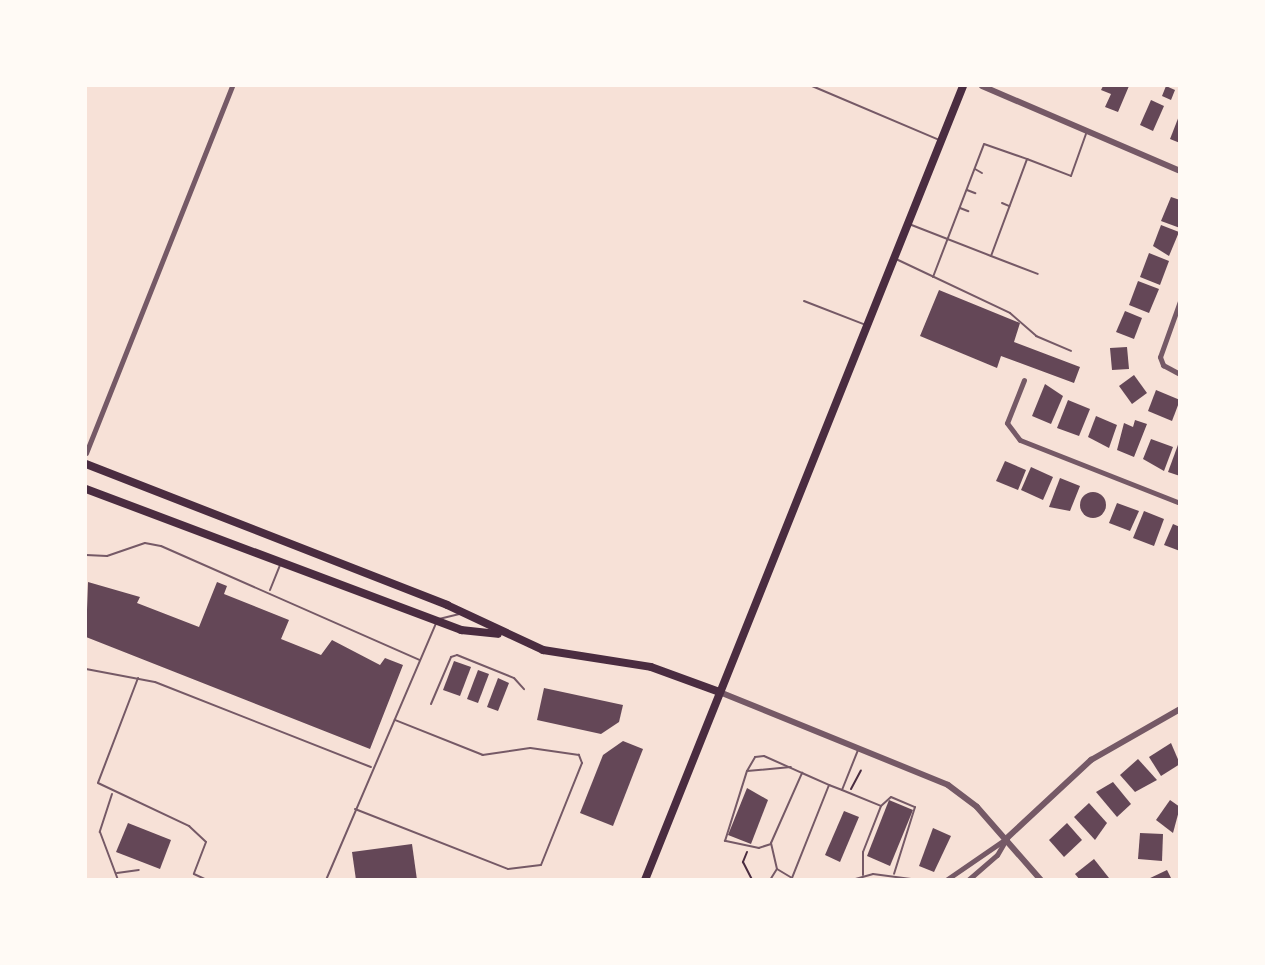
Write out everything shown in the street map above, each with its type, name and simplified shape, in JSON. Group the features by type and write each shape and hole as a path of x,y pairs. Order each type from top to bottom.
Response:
{"main road":[{"path":"645,879 717,691 963,86"},
{"path":"86,464 465,614 502,634 543,650 651,667 717,691"},
{"path":"86,489 437,621 502,634"}],"street":[{"path":"86,453 232,86"},
{"path":"982,86 1179,171"},
{"path":"1179,301 1160,357 1163,366 1179,374"},
{"path":"1024,380 1007,423 1020,440 1179,503"},
{"path":"717,691 948,785 1007,838 1041,879"},
{"path":"946,879 1007,838 1091,760 1179,709"},
{"path":"968,879 998,855 1007,838"}],"lane":[{"path":"812,86 940,141"},
{"path":"933,277 984,144 1071,176 1087,131"},
{"path":"991,256 1027,159"},
{"path":"975,170 982,172"},
{"path":"1010,184 1017,187"},
{"path":"967,190 975,193"},
{"path":"1002,203 1009,206"},
{"path":"960,208 968,211"},
{"path":"995,222 1002,224"},
{"path":"907,223 1038,274"},
{"path":"893,258 1010,313 1036,336 1071,351"},
{"path":"804,302 866,325"},
{"path":"86,555 107,556 145,543 161,546 270,590 420,660"},
{"path":"270,590 281,563"},
{"path":"326,879 437,621 449,614 465,614"},
{"path":"431,704 457,655 513,678 524,689"},
{"path":"86,669 138,678 373,767"},
{"path":"138,678 98,783 112,794 189,826 206,842 194,874 207,879"},
{"path":"355,808 508,869 541,865 582,763 579,754 530,748 483,755 396,720"},
{"path":"842,790 859,747"},
{"path":"771,843 749,847 734,846 723,834 747,771 755,757 764,756 881,806"},
{"path":"747,771 791,767"},
{"path":"802,773 771,843 777,869 793,879 829,785"},
{"path":"112,794 100,832 118,879"},
{"path":"863,875 862,852 881,806 891,797 917,811 894,874"},
{"path":"770,879 777,869"},
{"path":"117,873 139,870"},
{"path":"852,879 863,875 894,874 919,879"},
{"path":"905,879 906,875"}],"path":[{"path":"849,794 861,770"},
{"path":"749,847 743,862 752,879"}],"building":[{"path":"1103,86 1129,86 1118,112 1105,107 1111,94 1101,90"},
{"path":"1166,86 1175,90 1171,100 1162,96"},
{"path":"1151,100 1164,106 1153,131 1140,125"},
{"path":"1180,116 1180,143 1170,139"},
{"path":"1171,197 1180,200 1180,228 1161,221"},
{"path":"1161,225 1179,232 1169,256 1153,246"},
{"path":"1149,253 1169,261 1160,285 1140,277"},
{"path":"1138,281 1159,289 1149,313 1129,305"},
{"path":"939,290 1020,323 1014,342 1080,367 1074,383 1001,356 997,368 920,336"},
{"path":"1125,311 1142,318 1134,339 1116,332"},
{"path":"1127,347 1129,369 1112,370 1110,348"},
{"path":"1134,375 1147,393 1132,404 1119,386"},
{"path":"1045,384 1063,396 1051,424 1032,416"},
{"path":"1156,390 1180,400 1172,421 1148,411"},
{"path":"1068,400 1090,409 1079,436 1057,428"},
{"path":"1096,416 1117,425 1109,448 1088,437"},
{"path":"1135,420 1147,424 1134,457 1117,450 1124,423 1133,427"},
{"path":"1151,439 1173,447 1164,471 1143,459"},
{"path":"1180,442 1180,476 1168,472"},
{"path":"1005,461 1026,470 1018,490 996,481"},
{"path":"1031,467 1053,477 1043,500 1021,490"},
{"path":"1060,478 1080,486 1070,511 1049,507"},
{"path":"1093,492 1102,496 1106,505 1102,514 1093,518 1084,514 1080,505 1084,496"},
{"path":"1117,503 1139,511 1130,531 1109,523"},
{"path":"1144,511 1164,519 1154,546 1133,538"},
{"path":"1173,524 1180,527 1180,551 1164,545"},
{"path":"88,582 140,597 137,603 199,627 217,582 227,586 224,594 289,620 281,639 321,655 332,640 380,665 385,658 403,665 370,749 86,637"},
{"path":"454,661 471,667 460,696 443,690"},
{"path":"478,670 489,674 478,703 467,699"},
{"path":"498,678 509,683 498,711 487,707"},
{"path":"544,688 623,705 619,722 601,734 537,720"},
{"path":"623,741 643,749 613,826 580,813 603,755"},
{"path":"1171,743 1180,764 1161,776 1149,757"},
{"path":"1138,759 1157,780 1135,792 1120,775"},
{"path":"1113,782 1131,804 1117,817 1096,792"},
{"path":"747,788 768,800 751,844 728,835"},
{"path":"889,800 913,810 890,866 867,856"},
{"path":"1170,800 1180,807 1173,833 1156,820"},
{"path":"1089,803 1107,823 1095,840 1074,817"},
{"path":"844,811 859,817 840,862 825,855"},
{"path":"128,823 171,840 160,869 116,852"},
{"path":"1067,823 1082,840 1064,857 1049,840"},
{"path":"933,828 951,836 934,872 919,866"},
{"path":"1140,833 1163,834 1162,861 1138,859"},
{"path":"412,844 417,880 356,880 352,852"},
{"path":"1094,859 1109,878 1108,880 1080,880 1075,874"},
{"path":"1167,870 1172,880 1146,880"}]}
